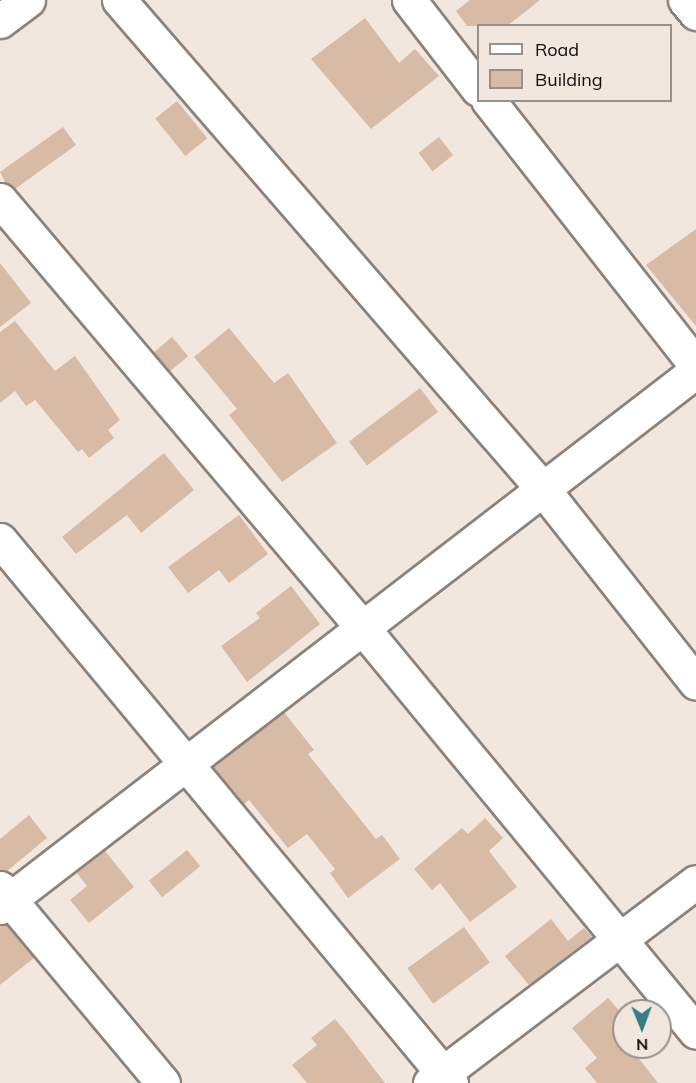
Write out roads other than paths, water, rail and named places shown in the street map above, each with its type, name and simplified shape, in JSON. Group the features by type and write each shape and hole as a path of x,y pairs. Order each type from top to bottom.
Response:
{"street":[{"path":"0,21 28,0"},
{"path":"119,0 542,488 696,683"},
{"path":"409,0 477,88"},
{"path":"685,0 696,13"},
{"path":"490,102 696,365"},
{"path":"0,200 361,626 696,1032"},
{"path":"164,1083 3,898 185,763 696,371"},
{"path":"0,540 185,763 441,1080 696,882"}]}
